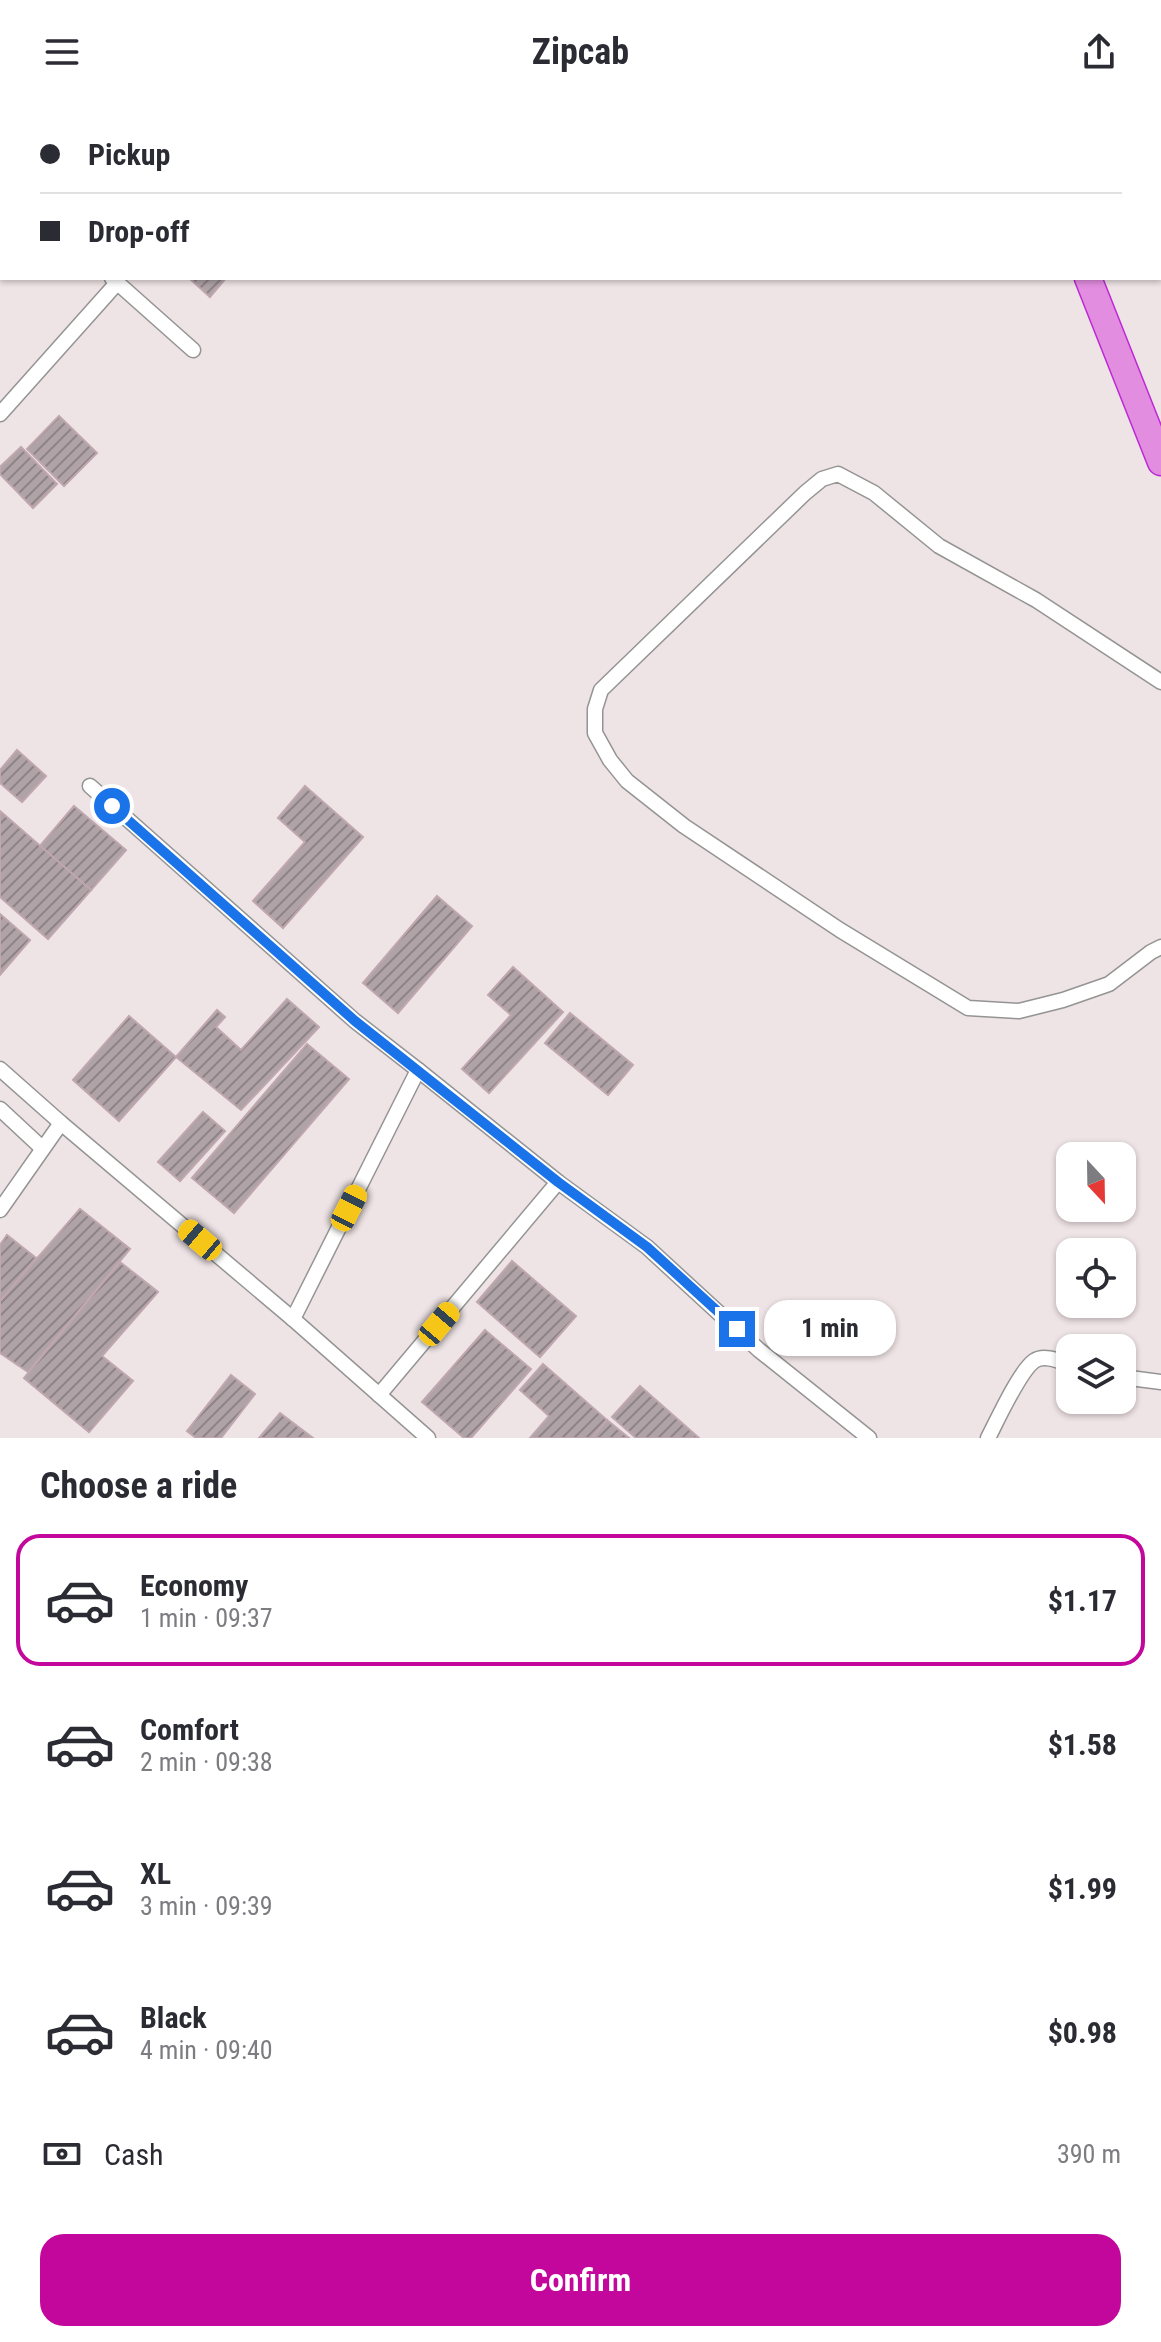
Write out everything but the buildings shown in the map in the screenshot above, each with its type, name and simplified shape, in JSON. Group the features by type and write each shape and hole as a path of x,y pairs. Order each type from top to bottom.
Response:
{"highway":[{"path":"1089,280 1161,462"}],"street":[{"path":"0,414 115,280 193,350"},
{"path":"1161,682 1036,600 939,546 874,493 838,474 822,479 805,493 601,690 595,709 595,733 610,760 627,781 684,826 840,930 968,1008 1019,1011 1063,1000 1109,984 1161,947"},
{"path":"90,786 355,1021 558,1182 647,1247 759,1350 869,1438"},
{"path":"0,1069 428,1438"},
{"path":"293,1319 418,1070"},
{"path":"0,1109 42,1148"},
{"path":"0,1210 61,1123"},
{"path":"379,1395 558,1182"},
{"path":"988,1438 1022,1376 1034,1361 1049,1358 1056,1360"},
{"path":"1136,1379 1161,1382"}],"route":[{"path":"112,806 355,1021 558,1182 647,1247 737,1329"}]}
